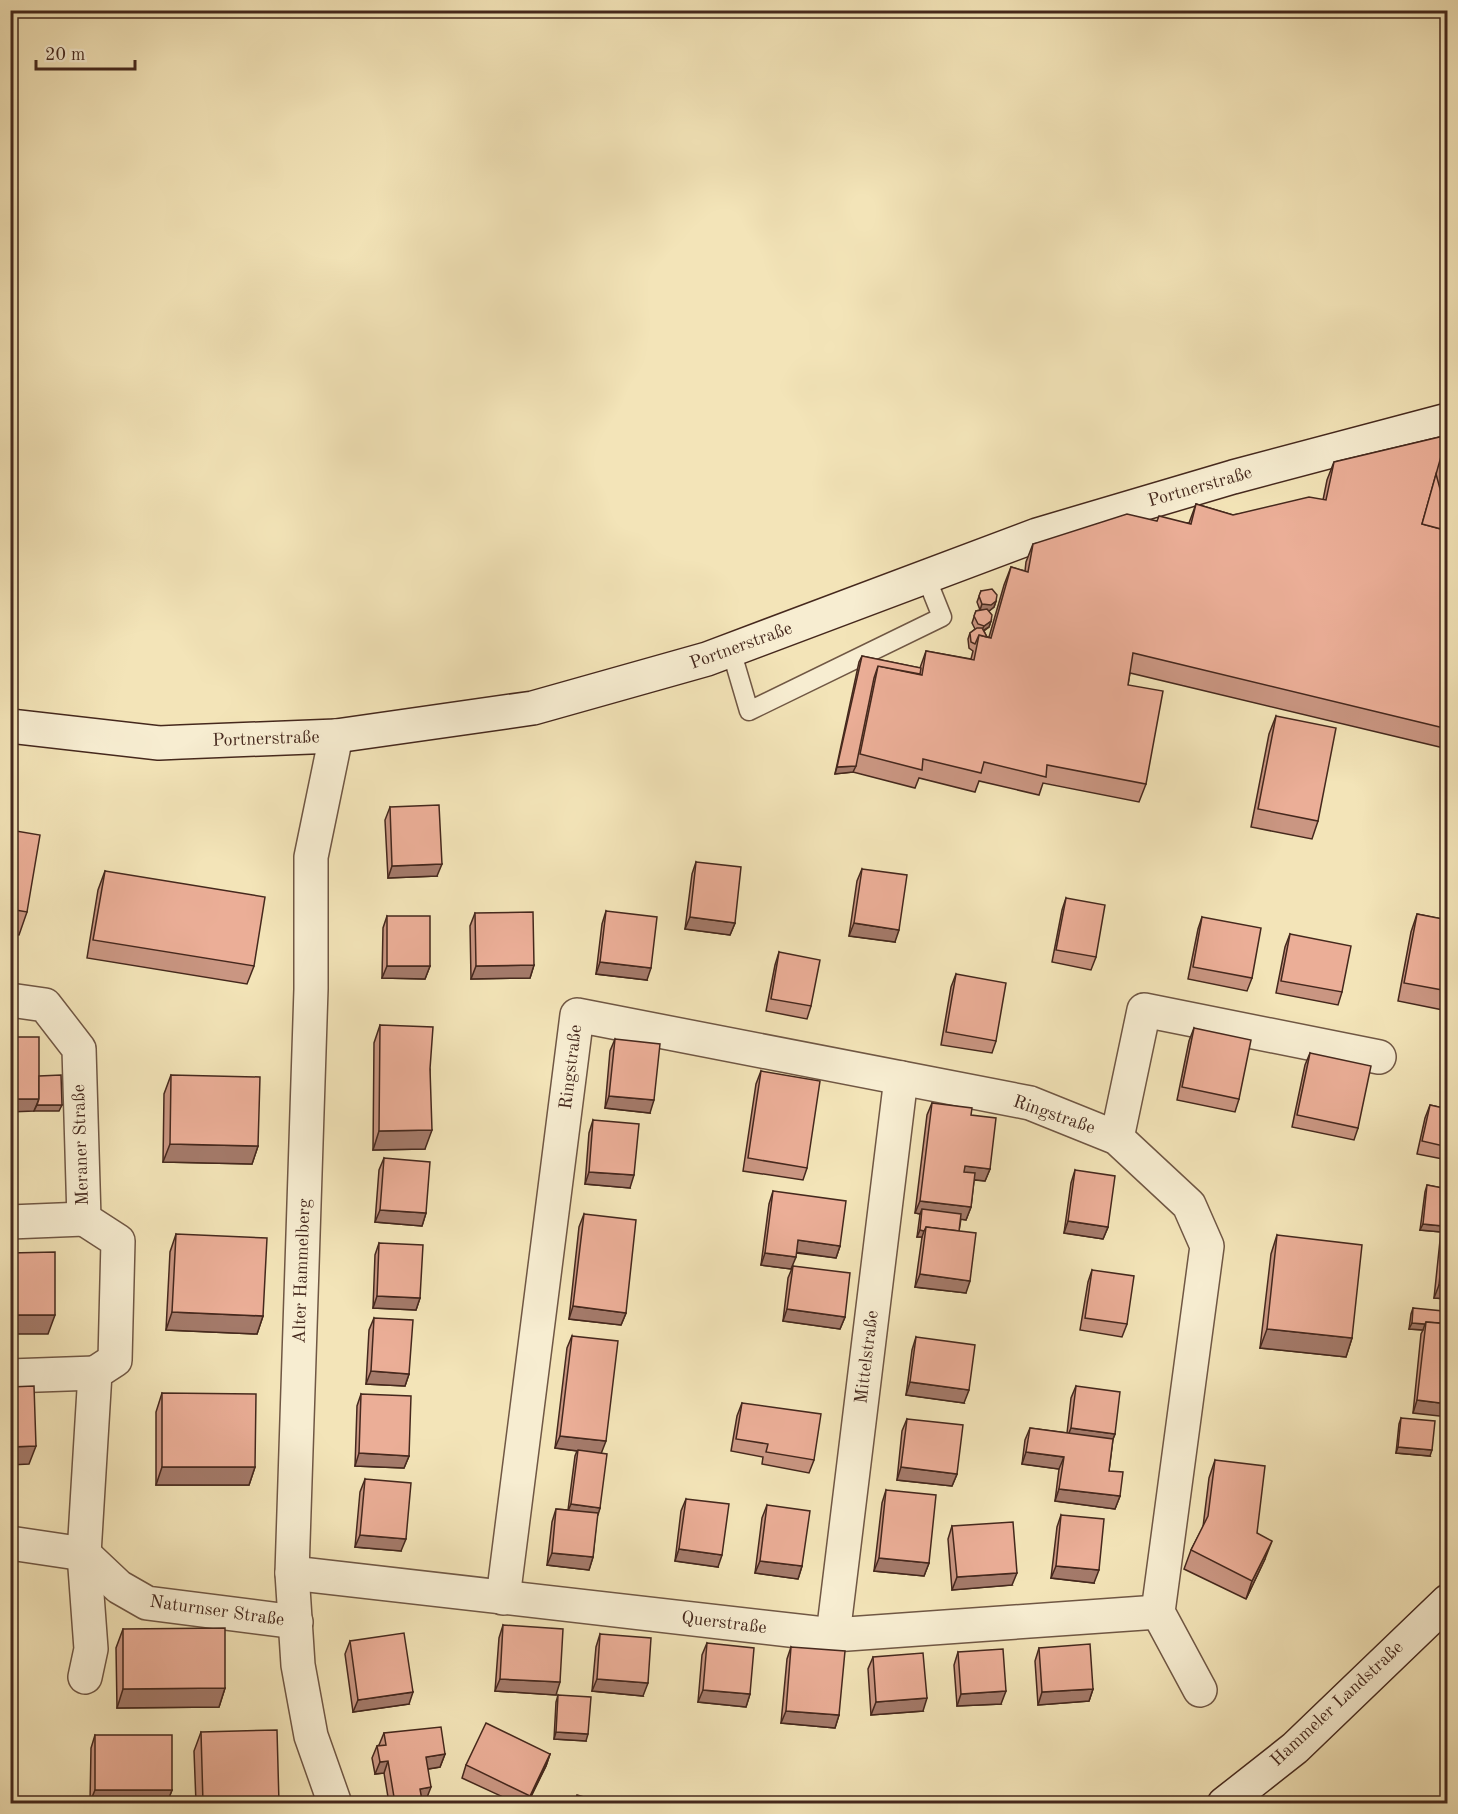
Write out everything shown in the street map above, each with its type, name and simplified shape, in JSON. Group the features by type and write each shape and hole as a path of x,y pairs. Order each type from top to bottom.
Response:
{"street":[{"name":"Portnerstraße","path":"10,726 159,743 336,736 533,708 731,650 1037,535 1233,477 1448,420"},
{"name":"Alter Hammelberg","path":"335,1803 311,1736 298,1665 292,1573 311,989 311,857 336,736"},
{"name":"Meraner Straße","path":"10,1000 45,1005 79,1049 84,1220 118,1241 115,1360 95,1373"},
{"name":"Ringstraße","path":"1117,1138 1144,1010 1379,1057"},
{"name":"Ringstraße","path":"503,1598 578,1015 1030,1103 1117,1138 1189,1205 1207,1246 1158,1612"},
{"name":"Mittelstraße","path":"833,1635 901,1078"},
{"path":"10,1222 84,1220"},
{"path":"10,1376 95,1373 84,1554 91,1649 85,1677"},
{"path":"10,1543 84,1554"},
{"name":"Naturnser Straße","path":"84,1554 119,1587 147,1603 296,1622"},
{"name":"Querstraße","path":"292,1573 833,1635 1158,1612"},
{"name":"Hammeler Landstraße","path":"1224,1803 1295,1748 1448,1601"},
{"path":"1158,1612 1200,1690"}],"lane":[{"path":"731,650 749,711 942,617 926,577"}],"building":[{"path":"1448,435 1448,490 1440,460 1422,524 1448,531 1448,729 1133,653 1128,685 1163,691 1146,784 1047,765 1046,777 984,762 981,773 923,759 922,770 860,754 878,666 922,675 926,651 974,660 979,635 991,638 1011,567 1028,572 1033,544 1127,514 1157,521 1159,516 1191,524 1196,504 1233,515 1309,497 1326,500 1334,462"},
{"path":"1436,474 1446,511 1448,510 1445,530 1422,524"},
{"path":"992,589 997,595 996,601 991,605 982,604 979,596 981,591"},
{"path":"987,609 992,615 991,621 984,626 978,624 974,616 976,611"},
{"path":"977,628 982,628 987,637 979,635 975,644 971,642 970,633"},
{"path":"862,656 921,668 920,674 878,666 856,766 837,767"},
{"path":"1276,716 1336,728 1318,821 1258,809"},
{"path":"439,805 442,864 392,866 390,807"},
{"path":"10,830 40,835 27,912 10,909"},
{"path":"696,862 741,867 735,923 690,917"},
{"path":"862,869 907,875 899,930 854,923"},
{"path":"105,871 265,897 254,966 93,940"},
{"path":"1066,898 1105,905 1096,957 1056,950"},
{"path":"606,911 657,917 651,968 600,962"},
{"path":"533,912 534,965 476,966 475,913"},
{"path":"1417,914 1448,920 1448,991 1404,983"},
{"path":"387,916 430,916 430,966 387,966"},
{"path":"1202,917 1261,928 1252,978 1193,967"},
{"path":"1290,934 1351,946 1342,992 1281,981"},
{"path":"779,952 820,960 811,1006 771,999"},
{"path":"956,974 1006,983 996,1041 946,1032"},
{"path":"380,1025 433,1027 430,1069 432,1130 379,1131"},
{"path":"1194,1028 1251,1040 1239,1099 1182,1087"},
{"path":"10,1037 39,1037 39,1099 10,1099"},
{"path":"615,1039 660,1044 654,1100 609,1096"},
{"path":"1310,1053 1371,1066 1358,1128 1297,1115"},
{"path":"761,1071 820,1081 807,1168 748,1158"},
{"path":"61,1075 62,1105 37,1105 39,1076"},
{"path":"171,1075 260,1077 258,1146 170,1144"},
{"path":"932,1103 972,1108 971,1115 996,1118 990,1169 965,1166 964,1172 975,1173 971,1207 920,1201"},
{"path":"1430,1105 1448,1109 1448,1147 1422,1141"},
{"path":"593,1120 639,1124 634,1175 589,1172"},
{"path":"384,1158 430,1162 426,1213 380,1210"},
{"path":"1075,1170 1115,1176 1108,1227 1068,1221"},
{"path":"1427,1185 1448,1189 1448,1207 1443,1226 1423,1224"},
{"path":"773,1191 846,1201 840,1246 798,1240 796,1257 765,1253"},
{"path":"1448,1207 1448,1286 1439,1285"},
{"path":"922,1209 961,1214 959,1231 926,1227 924,1231 920,1230"},
{"path":"584,1214 636,1220 626,1313 573,1306"},
{"path":"926,1227 976,1233 970,1281 920,1274"},
{"path":"176,1234 267,1238 263,1316 172,1312"},
{"path":"1277,1235 1362,1245 1352,1338 1267,1329"},
{"path":"379,1243 423,1245 420,1298 377,1296"},
{"path":"55,1252 55,1315 10,1315 10,1253"},
{"path":"793,1266 850,1273 845,1317 787,1309"},
{"path":"1092,1270 1134,1276 1127,1324 1085,1318"},
{"path":"1413,1308 1443,1311 1441,1323 1412,1323"},
{"path":"374,1318 413,1320 409,1374 371,1371"},
{"path":"1426,1322 1448,1324 1448,1404 1417,1400"},
{"path":"572,1336 618,1341 606,1441 560,1436"},
{"path":"916,1337 975,1345 969,1390 910,1382"},
{"path":"34,1386 36,1446 10,1447 10,1387"},
{"path":"1076,1386 1120,1392 1115,1434 1071,1428"},
{"path":"162,1393 256,1394 255,1467 162,1467"},
{"path":"361,1394 411,1396 409,1456 359,1453"},
{"path":"742,1403 821,1414 814,1460 766,1452 768,1444 736,1439"},
{"path":"1401,1418 1435,1421 1432,1450 1398,1447"},
{"path":"907,1419 963,1425 957,1474 901,1467"},
{"path":"1030,1428 1113,1439 1109,1471 1123,1472 1120,1496 1059,1489 1064,1457 1026,1452"},
{"path":"578,1450 607,1454 600,1508 571,1504"},
{"path":"1215,1460 1265,1466 1257,1533 1272,1541 1252,1581 1191,1550 1208,1516"},
{"path":"365,1479 411,1483 406,1539 360,1535"},
{"path":"886,1490 936,1495 929,1563 879,1558"},
{"path":"686,1499 729,1504 722,1555 679,1549"},
{"path":"767,1505 810,1511 802,1566 760,1561"},
{"path":"556,1509 598,1513 593,1557 552,1553"},
{"path":"1061,1515 1104,1519 1099,1570 1056,1566"},
{"path":"1013,1522 1017,1573 957,1577 952,1526"},
{"path":"503,1625 563,1629 560,1682 500,1679"},
{"path":"225,1628 225,1688 123,1689 123,1629"},
{"path":"404,1633 413,1692 358,1700 350,1641"},
{"path":"600,1634 651,1638 648,1683 597,1679"},
{"path":"707,1643 754,1648 750,1694 703,1690"},
{"path":"1090,1644 1093,1689 1042,1692 1039,1648"},
{"path":"791,1647 845,1651 839,1715 786,1711"},
{"path":"1003,1649 1006,1691 961,1694 958,1652"},
{"path":"923,1653 927,1698 876,1702 873,1657"},
{"path":"558,1695 591,1697 588,1734 556,1732"},
{"path":"486,1723 550,1754 530,1796 466,1765"},
{"path":"441,1727 445,1754 426,1757 431,1787 420,1789 422,1800 395,1803 388,1761 380,1762 377,1746 386,1745 384,1733"},
{"path":"277,1730 279,1803 203,1803 201,1732"},
{"path":"95,1735 172,1735 172,1790 95,1790"},
{"path":"10,1743 15,1773 10,1773"},
{"path":"577,1795 605,1803 574,1803"}]}
